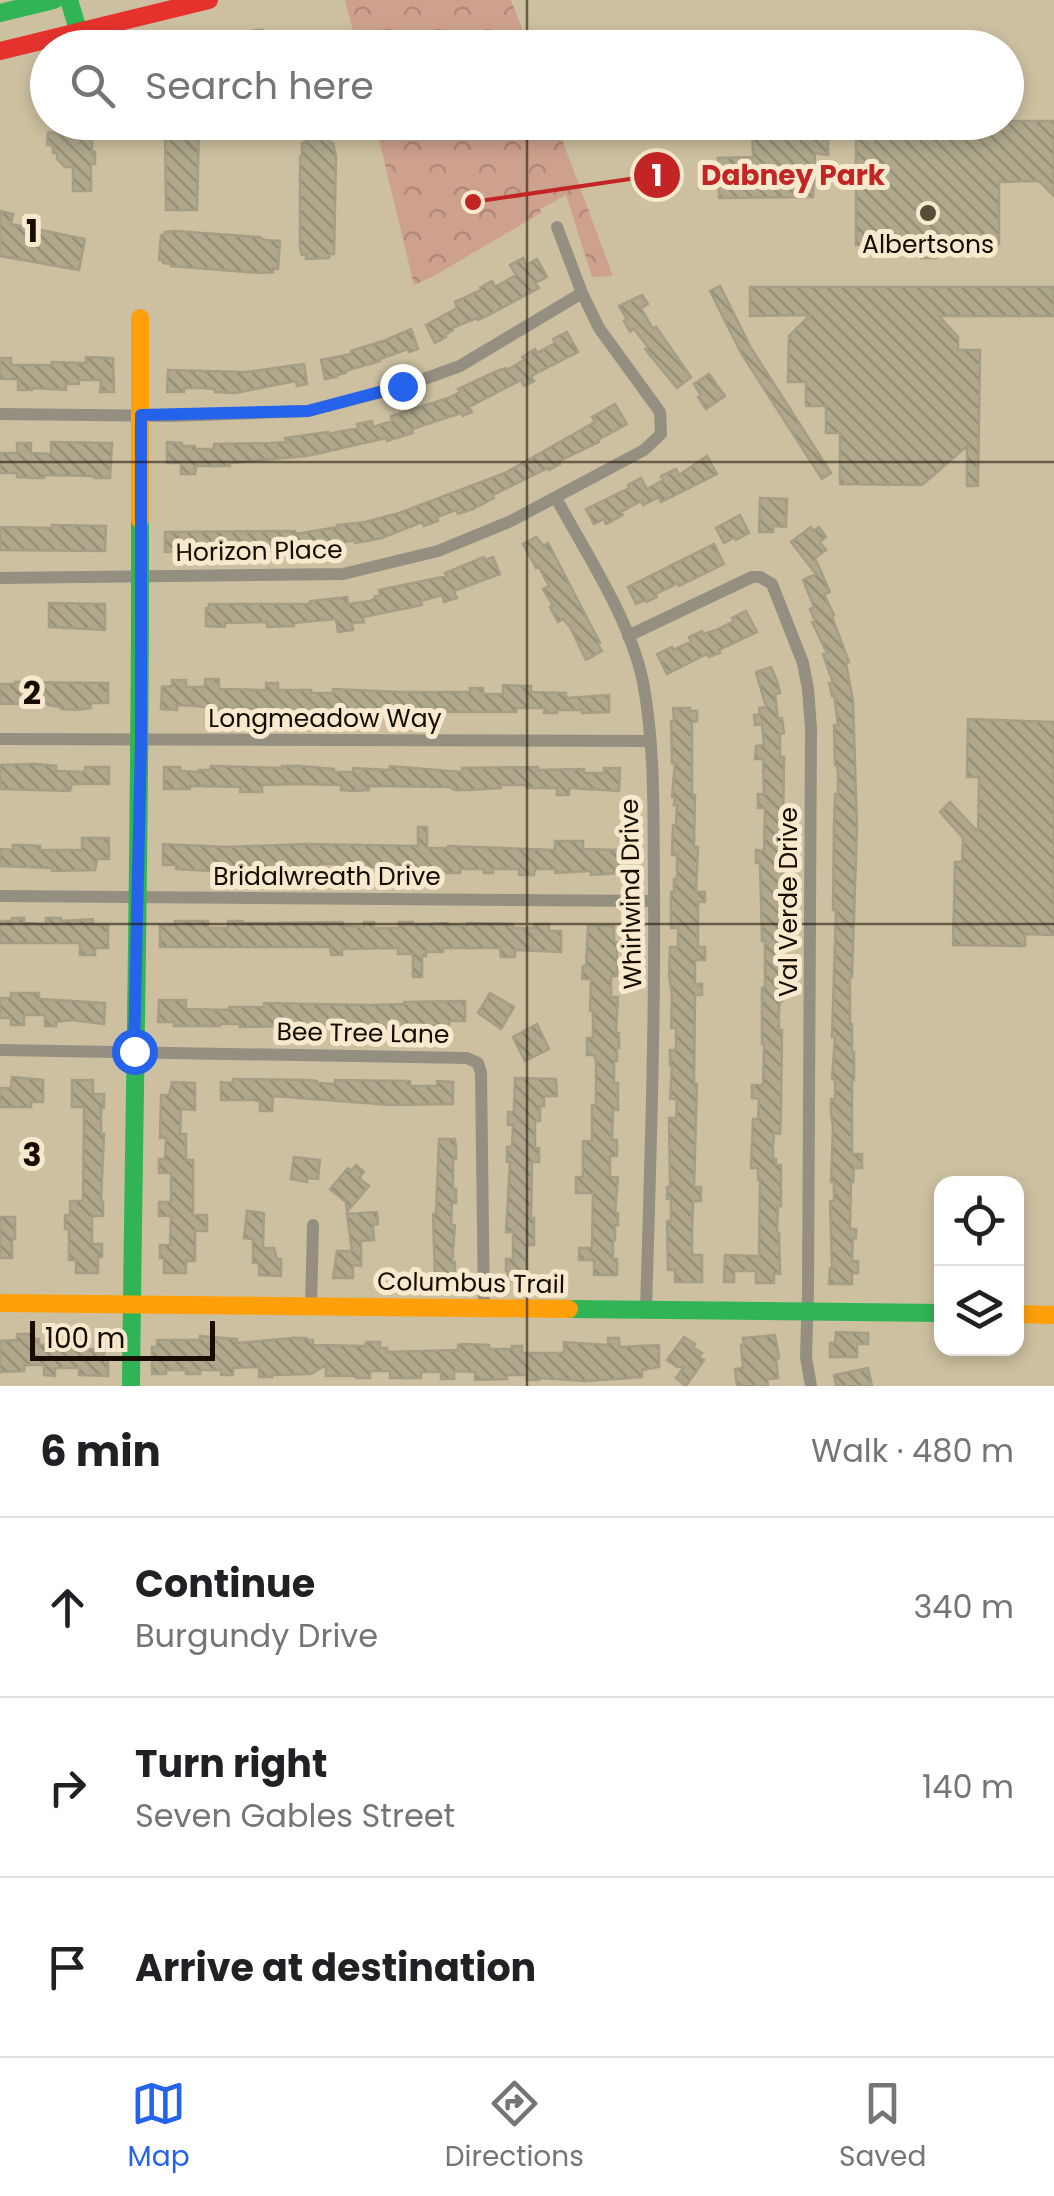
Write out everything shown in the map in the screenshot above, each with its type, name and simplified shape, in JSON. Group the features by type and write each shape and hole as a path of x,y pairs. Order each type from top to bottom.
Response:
{"street":[{"path":"0,13 54,0"},
{"path":"69,0 78,30"},
{"path":"94,30 209,0"},
{"path":"0,51 30,45"},
{"path":"0,414 308,411 402,386 460,366 582,293 557,227"},
{"name":"Horizon Place","path":"0,578 343,574 438,551 511,521 644,450 656,440 661,428 660,412 599,328 582,293"},
{"path":"131,1386 141,741 140,318"},
{"name":"Whirlwind Drive","path":"556,498 628,636 643,682 650,741 655,1003 646,1310"},
{"name":"Val Verde Drive","path":"628,636 752,577 760,577 772,584 803,663 811,729 806,1358 811,1386"},
{"name":"Longmeadow Way","path":"0,739 650,741"},
{"name":"Bridalwreath Drive","path":"0,896 654,901"},
{"name":"Bee Tree Lane","path":"0,1050 467,1058 478,1063 484,1308"},
{"path":"311,1306 313,1224"},
{"name":"Columbus Trail","path":"0,1303 934,1313"},
{"path":"1024,1314 1054,1315"}],"green space":[{"path":"345,0 511,0 522,30 353,30"},
{"path":"379,140 562,140 613,276 592,277 566,195 414,285"}],"building":[{"name":"Albertsons","path":"1024,121 1054,121 1054,196 1039,181 999,182 999,244 936,244 936,258 905,253 905,245 856,245 856,140 1024,140"},
{"path":"47,140 92,140 95,164 91,164 91,191 73,191 73,167 65,167 57,153 53,153 53,145 47,145"},
{"path":"165,140 199,140 197,210 166,210"},
{"path":"305,140 330,140 336,157 334,254 329,254 329,258 306,259 300,248 300,157 302,143"},
{"path":"753,140 828,140 828,155 815,153 813,197 719,198 718,158 753,157"},
{"path":"0,211 13,214 11,224 85,239 79,270 0,256"},
{"path":"175,231 280,241 278,269 260,273 171,266 159,260 161,235"},
{"path":"523,258 526,265 537,259 547,277 535,283 539,288 487,316 452,328 435,343 426,325 457,308 455,302 492,281 495,287 516,275 510,265"},
{"path":"720,286 751,348 831,473 822,479 741,353 710,291"},
{"path":"750,287 1054,287 1054,316 939,316 958,337 958,350 980,350 978,486 967,486 967,446 922,485 840,484 840,433 826,433 826,406 806,406 806,382 788,382 789,336 810,315 750,316"},
{"path":"642,295 648,304 641,308 653,329 656,327 691,377 677,388 624,321 627,319 619,306"},
{"path":"411,329 418,349 408,349 325,379 321,360 351,354"},
{"path":"567,332 578,352 531,376 534,381 524,386 521,380 469,407 472,412 412,429 413,433 307,456 230,466 196,466 195,474 181,474 181,463 167,463 167,442 214,449 214,444 286,442 285,438 328,434 372,421 373,427 392,421 391,416 448,398 460,392 458,389 507,370"},
{"path":"86,357 113,358 114,392 100,392 101,380 79,380 79,384 66,384 66,390 18,390 18,379 0,379 0,358 11,358 11,365 52,365 86,363"},
{"path":"304,364 307,384 297,386 296,381 235,393 203,388 167,392 168,370 246,372"},
{"path":"709,374 725,396 706,409 694,384"},
{"path":"615,404 627,424 599,442 473,509 458,514 456,510 424,526 422,522 382,538 287,553 226,549 165,552 165,532 295,534 399,513 505,473 595,422 592,417"},
{"path":"51,442 112,443 110,478 30,478 0,473 0,453 17,453 17,443 31,443 31,453 51,454"},
{"path":"707,456 717,474 661,502 659,497 643,505 641,501 606,524 604,519 594,524 586,509 641,478 647,489 663,480 661,476 676,469 679,475"},
{"path":"760,498 787,499 786,527 773,526 773,532 759,532"},
{"path":"740,515 749,533 724,543 716,528"},
{"path":"106,526 105,551 0,550 0,527"},
{"path":"811,527 813,531 819,527 826,537 820,542 826,550 815,558 830,592 824,594 849,662 846,663 853,701 857,827 850,977 854,1052 852,1154 862,1154 862,1168 854,1168 851,1182 850,1229 856,1229 852,1261 858,1261 858,1273 852,1273 852,1284 829,1284 830,1201 834,1201 831,1099 835,1099 833,910 838,794 834,725 838,725 829,683 833,683 823,654 827,653 812,622 815,621 810,609 814,607 803,580 816,574 791,542"},
{"path":"536,537 544,546 548,543 600,643 602,651 586,660 570,627 563,619 558,622 543,589 549,586 523,544"},
{"path":"714,544 724,564 636,604 628,587"},
{"path":"493,557 500,574 454,591 457,598 444,602 442,595 421,601 422,605 363,617 364,622 352,623 353,630 338,632 336,619 294,626 267,627 267,622 206,626 209,604 310,604 347,597 348,604 370,601 380,595 379,590 447,576 445,573"},
{"path":"49,603 105,604 105,630 49,627"},
{"path":"746,611 757,632 719,650 720,653 709,657 707,654 667,674 657,654 691,642 689,637 702,631 703,634 716,630"},
{"path":"771,667 780,693 775,694 784,733 780,734 780,757 784,757 779,927 783,928 779,1010 781,1113 780,1134 774,1133 773,1147 773,1159 781,1165 777,1233 780,1274 774,1273 774,1283 756,1283 756,1271 734,1271 734,1282 724,1282 725,1255 759,1256 760,1180 758,1168 751,1168 753,1119 758,1119 759,1099 752,1098 752,1085 763,1085 765,941 756,850 764,851 765,808 758,808 758,794 764,794 763,759 755,759 756,746 764,745 762,724 755,725 754,715 760,714 759,708 766,707 756,672"},
{"path":"205,679 219,679 219,689 266,690 266,683 278,683 278,690 311,693 333,693 333,689 470,692 470,688 483,688 483,694 503,694 503,685 531,686 531,692 566,693 566,698 609,695 609,712 544,713 545,708 516,708 516,712 448,712 448,708 423,708 423,712 209,710 177,705 177,710 161,709 162,687 172,686 172,680 186,680 186,687 205,687"},
{"path":"108,683 108,703 91,703 91,708 76,710 48,703 0,704 0,684"},
{"path":"673,708 697,711 697,721 692,722 692,795 694,847 698,847 696,892 705,892 705,902 698,902 698,947 705,947 705,960 695,960 695,984 702,984 702,995 695,995 694,1187 701,1187 701,1201 693,1201 692,1255 702,1255 702,1282 675,1282 675,1270 668,1270 669,1118 676,1118 677,1099 670,1099 670,1050 676,1050 676,1028 671,1028 670,947 678,947 678,928 671,928 671,892 677,879 677,855 672,855 677,805 672,797"},
{"path":"968,719 1054,722 1054,935 1025,934 1025,946 953,945 955,862 962,862 963,838 940,812 950,802 978,832 979,777 967,777"},
{"path":"0,765 56,766 56,771 85,772 85,767 109,767 109,784 72,784 70,791 0,789"},
{"path":"211,766 299,766 334,772 353,772 353,768 390,770 390,766 462,772 462,768 538,767 604,773 604,768 620,768 619,791 569,788 569,795 557,795 557,788 526,785 470,790 369,786 369,790 354,791 341,790 341,785 297,784 262,785 262,792 240,792 241,787 164,789 164,767 199,772 210,770"},
{"path":"418,827 427,827 427,848 555,850 555,841 583,841 583,849 619,850 618,873 591,875 591,871 555,873 555,869 535,869 534,875 519,875 519,869 484,873 484,869 460,869 460,873 413,873 412,869 376,867 340,870 341,864 319,864 319,870 281,867 281,871 211,871 163,865 163,844 418,846"},
{"path":"82,838 109,838 109,859 97,859 95,870 0,866 0,849 26,845 40,846 40,850 82,850"},
{"path":"12,918 46,924 46,918 93,919 93,925 108,925 108,948 95,948 95,955 80,955 80,943 0,943 0,921"},
{"path":"175,921 208,921 208,928 228,928 228,921 343,922 343,926 364,927 364,922 374,922 374,928 399,928 399,922 513,924 513,928 549,924 549,931 561,931 561,952 515,950 515,957 501,957 500,948 443,948 443,952 426,952 422,956 422,977 413,977 413,954 398,954 398,948 342,949 342,955 331,955 330,947 160,947 160,925 175,925"},
{"path":"588,926 614,926 617,942 617,976 611,976 611,997 618,997 619,1048 614,1061 614,1083 618,1083 618,1110 613,1110 612,1140 617,1140 617,1156 610,1156 610,1177 618,1177 618,1225 613,1240 617,1275 594,1275 594,1260 579,1260 579,1248 592,1248 593,1193 576,1193 576,1177 583,1177 583,1141 592,1141 592,1105 596,1105 596,1061 594,1055 587,1055 587,1038 593,1038 591,979 582,979"},
{"path":"11,993 39,993 39,999 105,1003 104,1024 71,1020 45,1026 45,1015 24,1015 24,1025 11,1025 11,1018 0,1018 0,998 11,998"},
{"path":"490,993 514,1007 501,1029 478,1013"},
{"path":"159,1000 186,1000 186,1009 229,1010 264,1007 264,1003 370,1005 465,1001 465,1021 449,1021 449,1026 417,1025 417,1029 347,1028 347,1023 326,1023 313,1028 174,1026 174,1022 158,1022"},
{"path":"537,1024 549,1049 525,1061 513,1037"},
{"path":"12,1077 43,1080 43,1102 31,1102 31,1107 0,1107 0,1088 11,1088"},
{"path":"515,1078 556,1079 557,1096 544,1096 540,1121 535,1121 539,1162 532,1162 534,1245 527,1245 526,1281 508,1281 506,1271 506,1259 513,1259 513,1232 506,1232 510,1162 507,1147 512,1147 513,1125 508,1125 508,1112 514,1112"},
{"path":"233,1079 335,1084 335,1080 410,1081 410,1086 453,1082 453,1104 391,1105 273,1096 272,1111 260,1111 260,1102 255,1100 221,1100 221,1082 233,1083"},
{"path":"72,1080 93,1080 93,1094 104,1094 103,1216 92,1216 92,1244 102,1244 98,1273 76,1273 76,1260 69,1260 65,1215 70,1215 70,1201 83,1201 84,1107 72,1107"},
{"path":"172,1082 195,1083 195,1110 181,1109 180,1134 186,1134 186,1160 193,1160 193,1215 207,1215 207,1231 195,1231 195,1261 186,1261 186,1273 164,1273 164,1258 160,1258 160,1245 170,1245 171,1216 159,1216 159,1202 171,1202 171,1173 159,1173 159,1159 165,1159 166,1138 160,1138 161,1095 169,1095"},
{"path":"439,1139 455,1139 456,1203 452,1203 451,1225 455,1225 455,1277 435,1277 433,1214"},
{"path":"294,1157 320,1160 318,1179 291,1179"},
{"path":"356,1165 364,1172 359,1178 369,1186 347,1212 346,1202 330,1189 348,1168 351,1171"},
{"path":"247,1211 264,1213 263,1248 274,1248 277,1259 281,1259 281,1276 259,1275 259,1263 253,1263 253,1239 244,1238"},
{"path":"377,1212 374,1240 361,1241 361,1266 353,1265 353,1278 333,1278 337,1251 352,1251 347,1214"},
{"path":"0,1217 15,1217 12,1258 0,1258"},
{"path":"836,1332 868,1333 868,1344 857,1344 857,1357 830,1357 830,1343 835,1343"},
{"path":"17,1334 32,1334 32,1339 39,1339 39,1345 74,1343 74,1349 104,1349 108,1376 79,1375 79,1368 55,1368 55,1376 44,1375 44,1365 24,1365 24,1371 0,1372 0,1341 17,1340"},
{"path":"775,1335 778,1378 767,1379 768,1386 737,1386 735,1369 743,1368 743,1338"},
{"path":"200,1336 237,1339 237,1343 292,1338 313,1340 313,1345 366,1346 366,1342 380,1342 380,1348 387,1348 387,1352 458,1350 461,1344 489,1345 489,1349 522,1346 522,1353 564,1353 564,1342 608,1345 608,1338 619,1338 619,1347 659,1345 659,1367 642,1370 642,1377 587,1381 527,1380 527,1375 475,1380 475,1372 454,1371 454,1379 441,1379 441,1372 421,1372 421,1378 390,1378 390,1371 370,1371 370,1378 356,1378 326,1376 326,1365 311,1374 272,1377 259,1377 259,1367 233,1368 233,1375 221,1375 221,1370 186,1374 186,1370 166,1370 166,1374 152,1374 152,1347 157,1347 157,1340 200,1340"},
{"path":"684,1337 695,1344 693,1347 704,1360 686,1386 676,1378 684,1367 667,1360"},
{"path":"868,1368 872,1386 836,1386 834,1375"}],"traffic: fast":[{"path":"0,13 54,0"},
{"path":"69,0 78,30"},
{"path":"131,1386 140,520"},
{"path":"569,1309 934,1313"}],"traffic: slow":[{"path":"140,318 140,520"},
{"path":"0,1303 569,1309"},
{"path":"1024,1314 1054,1315"}],"traffic: jam":[{"path":"86,30 209,0"},
{"path":"0,51 30,44"}],"place":[{"name":"Dabney Park","path":"473,202"},
{"name":"Albertsons","path":"928,213"}],"route":[{"path":"134,1051 141,741 141,415 308,411 402,386"}]}
